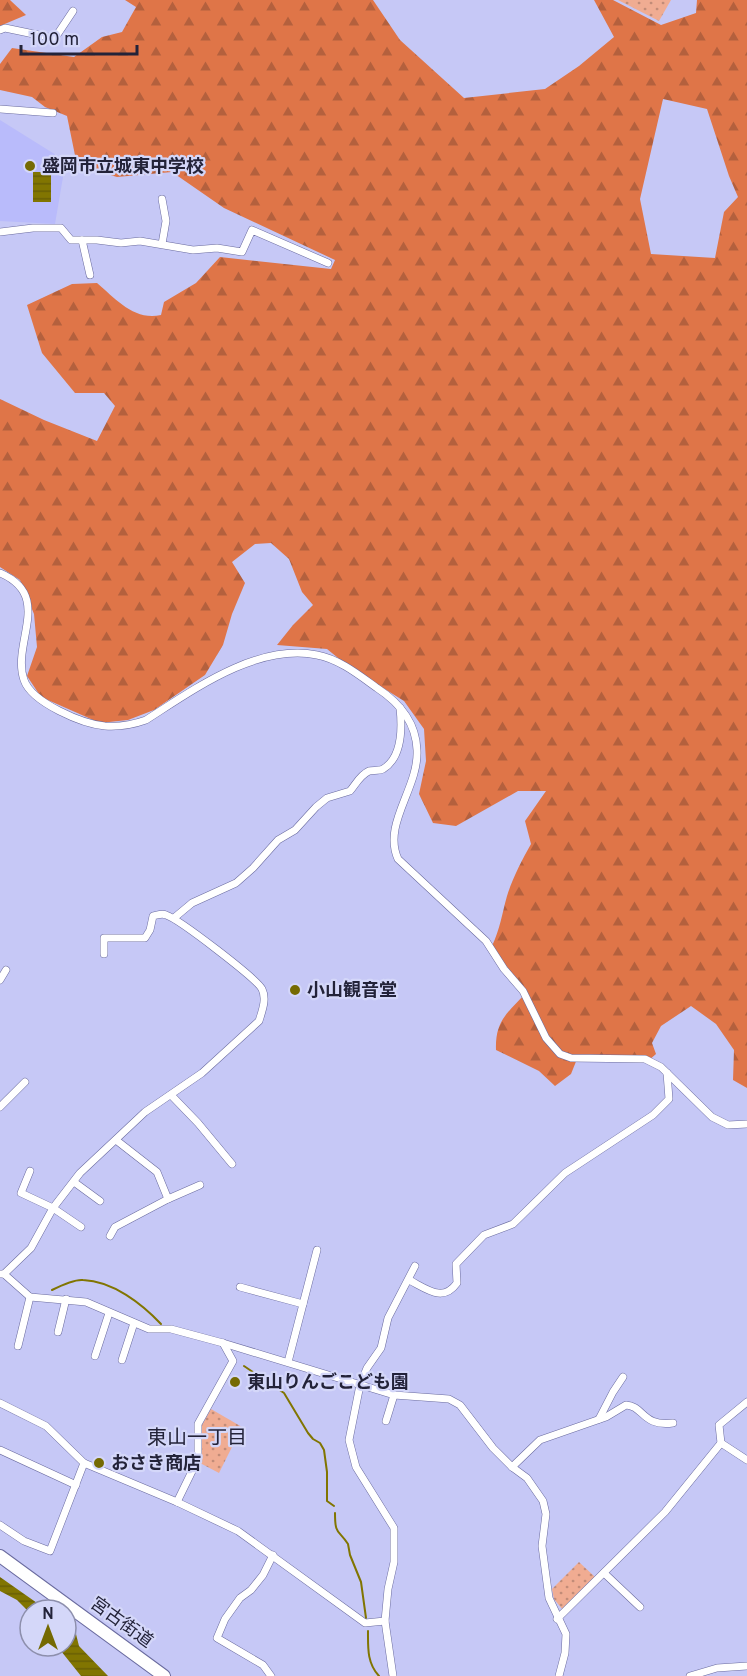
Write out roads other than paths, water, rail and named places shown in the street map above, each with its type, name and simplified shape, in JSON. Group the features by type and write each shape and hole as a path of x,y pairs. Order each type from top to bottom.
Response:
{"highway":[{"name":"宮古街道","path":"0,1556 164,1676"}],"street":[{"path":"0,30 5,28 53,38 73,10"},
{"path":"0,109 53,113"},
{"path":"162,199 166,221 162,244"},
{"path":"0,232 33,228 61,228 70,240 121,243 140,241 193,250 217,248 242,252 252,230 328,263"},
{"path":"82,240 90,275"},
{"path":"0,573 17,583 27,601 23,656 24,682 36,697 85,722 112,726 134,724 146,720 225,671 281,655 318,655 339,663 388,695 411,721 416,736 417,760 402,810 393,829 393,849 398,859 486,941 504,969 523,991 546,1038 560,1054 571,1058 645,1059 661,1067 712,1117 728,1125 747,1124"},
{"path":"174,918 192,903 236,883 278,840 295,830 327,798 350,791 360,776 369,771 383,769 392,760 397,749 402,727 399,706"},
{"path":"104,954 104,938 145,938 150,930 153,916 163,913 174,918 214,947 262,988 264,998 259,1021 202,1073 145,1112 80,1173 53,1208 31,1248 2,1274 30,1297 86,1302 149,1329 171,1329 223,1342 394,1395 449,1399 460,1406 493,1448 527,1478 543,1501 546,1514 542,1546 549,1598 566,1634 565,1653 559,1676"},
{"path":"0,980 6,970"},
{"path":"409,1280 439,1294 451,1291 457,1283 456,1264 484,1235 513,1224 566,1173 653,1115 669,1099 666,1073"},
{"path":"0,1107 25,1082"},
{"path":"171,1095 232,1164"},
{"path":"116,1140 157,1172 168,1199"},
{"path":"30,1170 21,1193 53,1208 81,1227"},
{"path":"74,1182 100,1201"},
{"path":"110,1236 115,1227 200,1185"},
{"path":"288,1362 317,1250"},
{"path":"393,1676 385,1621 388,1589 394,1562 394,1528 356,1467 349,1440 360,1385 367,1368 381,1348 388,1318 415,1266"},
{"path":"240,1287 303,1304"},
{"path":"18,1346 30,1297"},
{"path":"58,1332 66,1299"},
{"path":"95,1356 109,1313"},
{"path":"122,1360 134,1323"},
{"path":"177,1502 198,1459 198,1424 233,1361 223,1342"},
{"path":"599,1419 623,1377"},
{"path":"386,1421 394,1395"},
{"path":"557,1619 665,1512 721,1443 719,1425 747,1402"},
{"path":"0,1403 46,1426 84,1463 177,1502 238,1532 365,1623 385,1621"},
{"path":"512,1467 540,1440 599,1419 619,1408 630,1405 652,1422 673,1423"},
{"path":"721,1443 747,1460"},
{"path":"0,1450 76,1485"},
{"path":"0,1525 24,1541 50,1551 84,1463"},
{"path":"271,1676 263,1665 217,1638 225,1619 240,1598 251,1590 263,1575 273,1555"},
{"path":"604,1573 640,1607"},
{"path":"690,1676 717,1668 747,1666"}],"waterway":[{"path":"52,1290 79,1280 105,1284 136,1302 161,1324"},
{"path":"244,1366 284,1393 308,1433 320,1443 324,1450 327,1472 327,1501 334,1506"},
{"path":"335,1513 336,1529 348,1544 361,1582 366,1618"},
{"path":"368,1631 370,1661 379,1676"}],"place":[{"name":"盛岡市立城東中学校","path":"30,166"},
{"name":"小山観音堂","path":"295,990"},
{"name":"東山りんごこども園","path":"235,1382"},
{"name":"おさき商店","path":"99,1463"}],"district":[{"name":"東山一丁目","path":"197,1437"}]}
